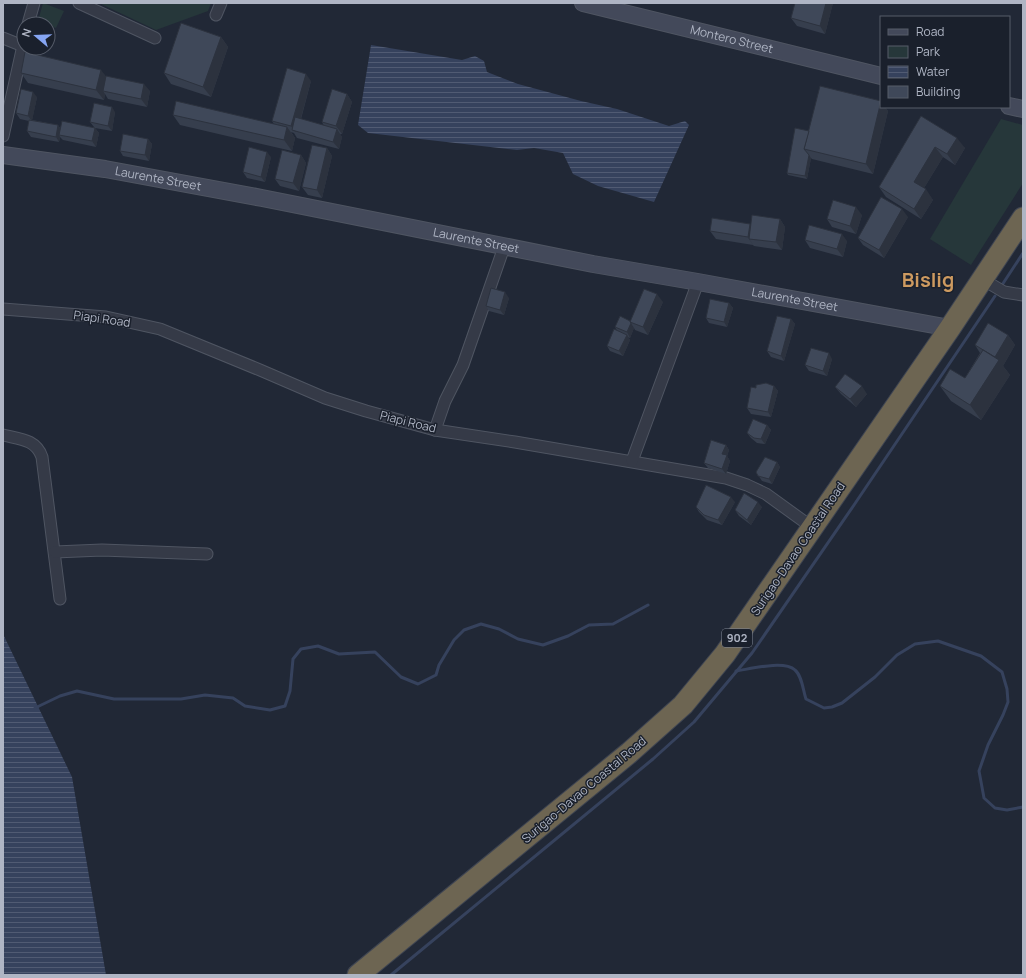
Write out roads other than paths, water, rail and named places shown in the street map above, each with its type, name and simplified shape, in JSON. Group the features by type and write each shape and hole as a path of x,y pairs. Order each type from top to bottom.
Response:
{"highway":[{"name":"Surigao-Davao Coastal Road","path":"358,975 629,753 683,704 726,654 950,328 1023,218"}],"street":[{"path":"30,16 34,3"},
{"path":"79,3 155,38"},
{"path":"216,14 221,3"},
{"name":"Montero Street","path":"583,3 880,76"},
{"path":"3,38 16,42"},
{"path":"3,136 6,101 19,56"},
{"path":"1010,106 1023,109"},
{"name":"Laurente Street","path":"3,155 105,169 262,198 593,264 950,328"},
{"path":"435,430 445,401 463,365 504,247"},
{"path":"982,279 1004,292 1023,295"},
{"path":"632,461 698,282"},
{"name":"Piapi Road","path":"3,309 106,317 160,328 325,398 435,430 632,461 726,478 747,485 766,494 813,528"},
{"path":"3,435 30,442 40,450 55,552 60,599"},
{"path":"55,552 102,550 207,554"}],"water":[{"path":"371,45 462,60 475,56 484,61 487,72 518,84 617,109 669,126 685,121 689,125 654,202 598,186 573,174 563,153 534,148 517,150 368,133 358,125"},
{"path":"3,634 72,777 106,975 3,975"}],"waterway":[{"path":"1002,285 1023,253"},
{"path":"391,975 653,759 694,722 752,653 995,296"},
{"path":"35,708 60,696 77,691 114,699 181,699 205,695 233,698 245,706 270,710 285,706 290,691 293,659 301,649 318,646 339,654 375,652 401,677 418,684 436,675 439,665 454,640 464,630 481,624 499,629 518,639 543,645 568,636 589,625 613,624 648,605"},
{"path":"736,671 775,665 790,667 795,670 799,676 806,699 824,708 842,703 875,677 897,655 915,644 938,641 981,656 1002,672 1007,689 1008,702 988,745 979,771 984,798 995,808 1007,810 1023,807"}],"district":[{"name":"Bislig","path":"928,280"}]}
